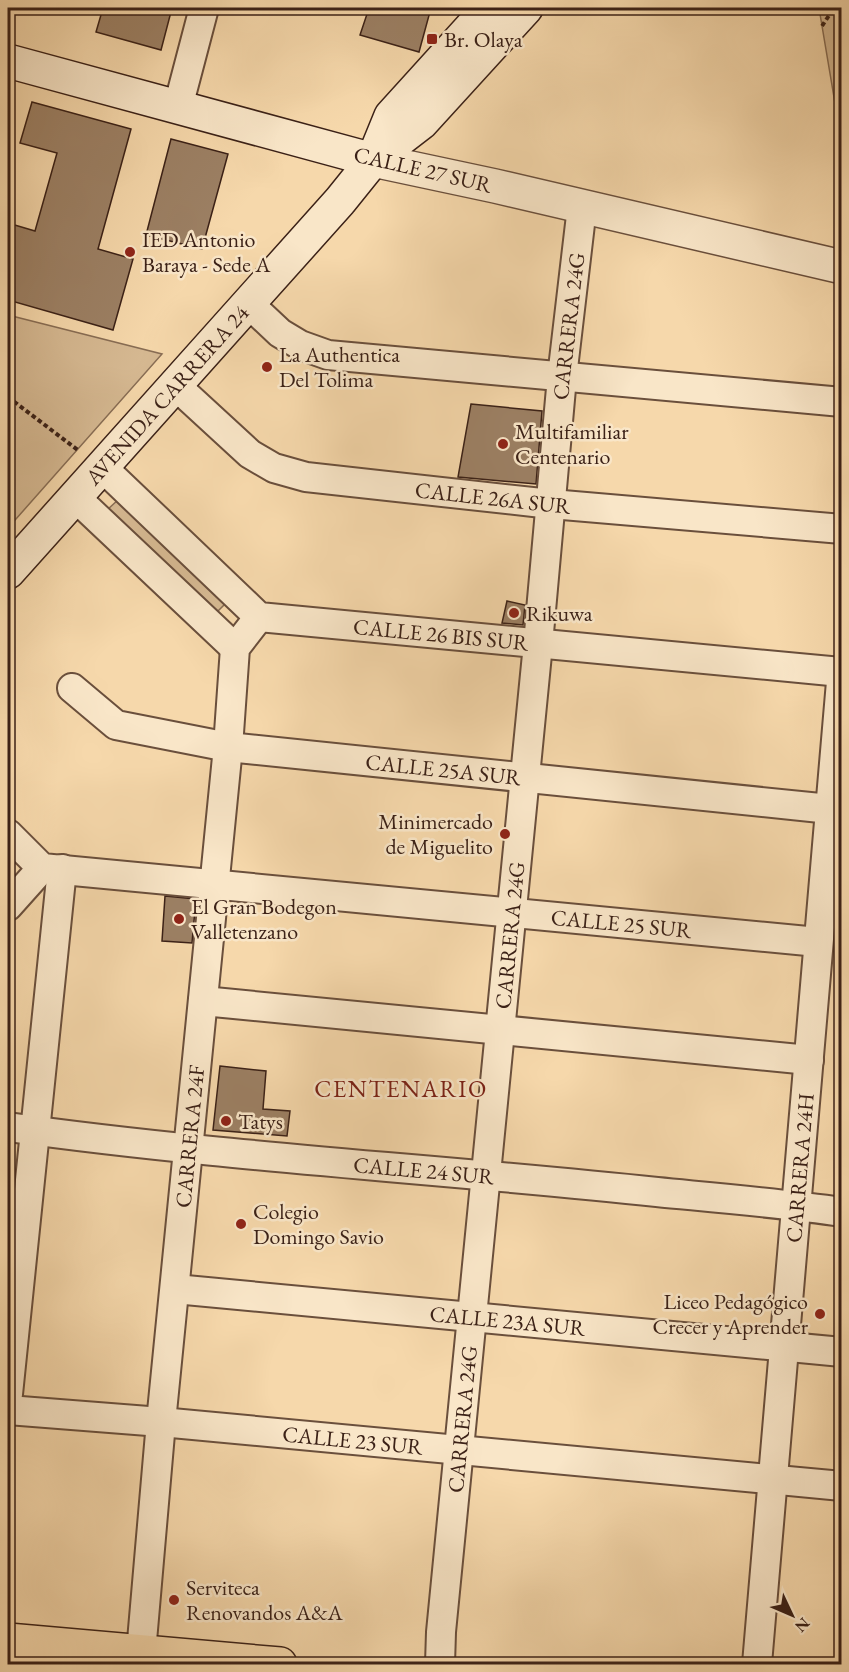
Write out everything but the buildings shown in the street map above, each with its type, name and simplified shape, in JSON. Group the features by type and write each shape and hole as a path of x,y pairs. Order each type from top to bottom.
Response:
{"main road":[{"name":"AVENIDA CARRERA 24","path":"373,160 391,116 489,8"},
{"name":"AVENIDA CARRERA 24","path":"8,572 340,201 373,160 421,123 526,8"},
{"name":"CALLE 27 SUR","path":"8,61 373,160 842,267"},
{"path":"8,1640 140,1658 280,1665"}],"street":[{"path":"178,107 204,8"},
{"name":"CARRERA 24G","path":"440,1665 441,1632 562,377 582,207"},
{"path":"248,303 280,333 300,345 328,355 842,402"},
{"name":"CALLE 26A SUR","path":"175,385 250,454 274,468 306,477 551,504 842,529"},
{"path":"75,497 235,648 259,617 102,467"},
{"name":"CALLE 26 BIS SUR","path":"259,617 841,671"},
{"name":"CARRERA 24F","path":"140,1658 228,747 235,648"},
{"name":"CARRERA 24H","path":"757,1665 818,942 830,809 838,759 841,671"},
{"name":"CALLE 25A SUR","path":"72,688 116,724 228,747 830,809"},
{"path":"8,834 52,868"},
{"path":"8,906 52,868"},
{"path":"8,1394 21,1128 52,868"},
{"name":"CALLE 25 SUR","path":"52,868 818,942"},
{"path":"203,1001 808,1060"},
{"name":"CALLE 24 SUR","path":"21,1128 189,1148 486,1175 842,1212"},
{"name":"CALLE 23A SUR","path":"175,1289 842,1352"},
{"name":"CALLE 23 SUR","path":"8,1410 161,1422 842,1486"}],"path":[{"path":"822,26 834,8"},
{"path":"8,397 102,467"}],"shaded area":[{"path":"819,8 841,8 841,139"},
{"path":"8,315 162,354 8,528"},
{"path":"119,499 228,601 216,613 107,510"}],"place":[{"name":"Br. Olaya","path":"432,39"},
{"name":"IED Antonio Baraya - Sede A","path":"130,252"},
{"name":"La Authentica Del Tolima","path":"267,367"},
{"name":"Multifamiliar Centenario","path":"503,444"},
{"name":"Rikuwa","path":"514,613"},
{"name":"Minimercado de Miguelito","path":"505,834"},
{"name":"El Gran Bodegon Valletenzano","path":"179,919"},
{"name":"Tatys","path":"226,1121"},
{"name":"Colegio Domingo Savio","path":"241,1224"},
{"name":"Liceo Pedagógico Crecer y Aprender","path":"820,1314"},
{"name":"Serviteca Renovandos A&A","path":"174,1600"}],"district":[{"name":"CENTENARIO","path":"401,1089"}]}
